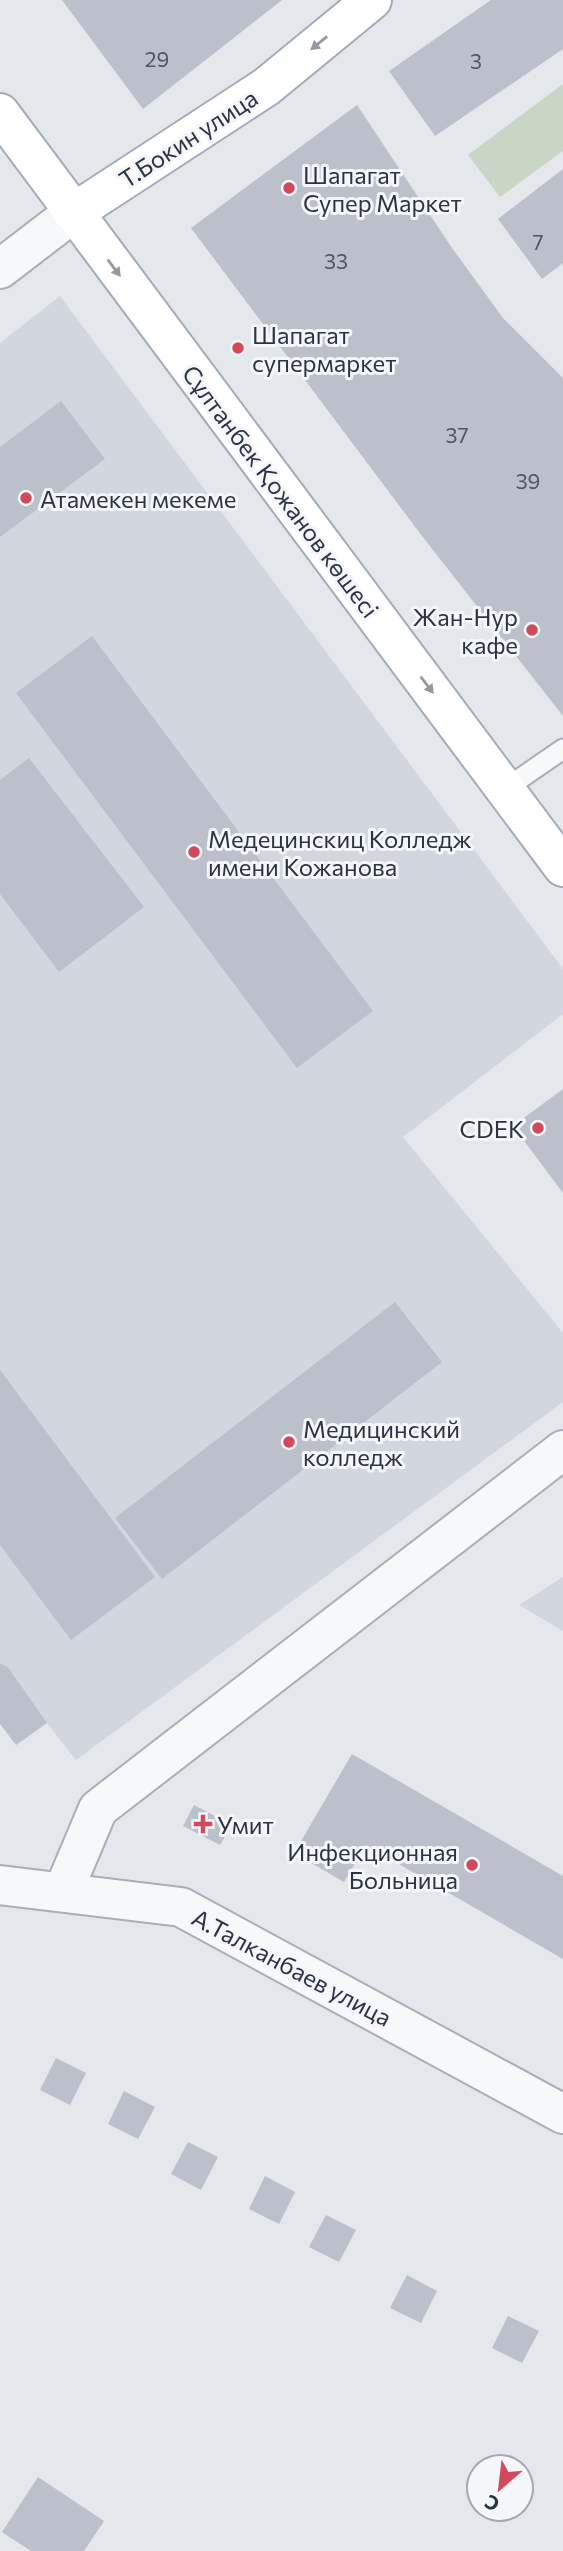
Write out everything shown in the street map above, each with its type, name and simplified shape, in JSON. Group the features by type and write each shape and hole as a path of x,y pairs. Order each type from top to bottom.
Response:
{"main road":[{"name":"Т.Бокин улица","path":"73,213 266,87 372,0"},
{"name":"Сұлтанбек Қожанов көшесі","path":"0,113 563,867"}],"street":[{"name":"Т.Бокин улица","path":"0,269 73,213"},
{"path":"62,1892 98,1809 563,1450"},
{"name":"А.Талканбаев улица","path":"0,1885 181,1907 563,2114"}],"lane":[{"path":"505,789 563,749"}],"shaded area":[{"path":"60,296 563,969 563,1014 403,1137 563,1333 563,1402 76,1760 8,1667 0,1663 0,343"},
{"path":"563,1577 563,1631 519,1605"}],"green space":[{"path":"563,84 563,151 500,197 468,155"}],"building":[{"path":"62,0 282,0 143,109"},
{"path":"491,0 563,0 563,49 435,136 389,71"},
{"path":"357,105 452,248 503,318 563,378 563,716 422,536 191,228"},
{"path":"563,169 563,263 542,279 498,219"},
{"name":"Атамекен мекеме","path":"61,401 105,459 0,537 0,447"},
{"name":"Медецинскиц Колледж имени Кожанова","path":"92,636 373,1011 297,1068 16,693"},
{"path":"29,758 144,907 59,972 0,894 0,780"},
{"path":"563,1089 563,1193 513,1126"},
{"path":"395,1302 442,1362 162,1579 115,1518"},
{"path":"0,1370 155,1577 71,1640 0,1545"},
{"path":"0,1663 8,1667 47,1723 16,1745 0,1724"},
{"name":"Инфекционная Больница","path":"352,1754 563,1876 563,1959 366,1845 344,1882 294,1853"},
{"path":"194,1805 232,1825 220,1845 183,1826"},
{"path":"56,2058 86,2073 70,2105 40,2090"},
{"path":"124,2091 155,2107 138,2139 108,2124"},
{"path":"188,2142 218,2157 201,2190 171,2174"},
{"path":"265,2176 295,2192 279,2224 249,2209"},
{"path":"326,2215 356,2230 339,2262 309,2247"},
{"path":"407,2275 437,2291 421,2323 390,2308"},
{"path":"508,2316 539,2331 522,2363 492,2348"},
{"path":"38,2477 104,2521 84,2551 31,2551 2,2532"}],"place":[{"name":"Шапагат Супер Маркет","path":"289,188"},
{"name":"Шапагат супермаркет","path":"238,348"},
{"name":"Атамекен мекеме","path":"26,498"},
{"name":"Жан-Нур кафе","path":"532,630"},
{"name":"Медецинскиц Колледж имени Кожанова","path":"194,852"},
{"name":"CDEK","path":"538,1128"},
{"name":"Медицинский колледж","path":"289,1442"},
{"name":"Умит","path":"203,1824"},
{"name":"Инфекционная Больница","path":"472,1865"}]}
